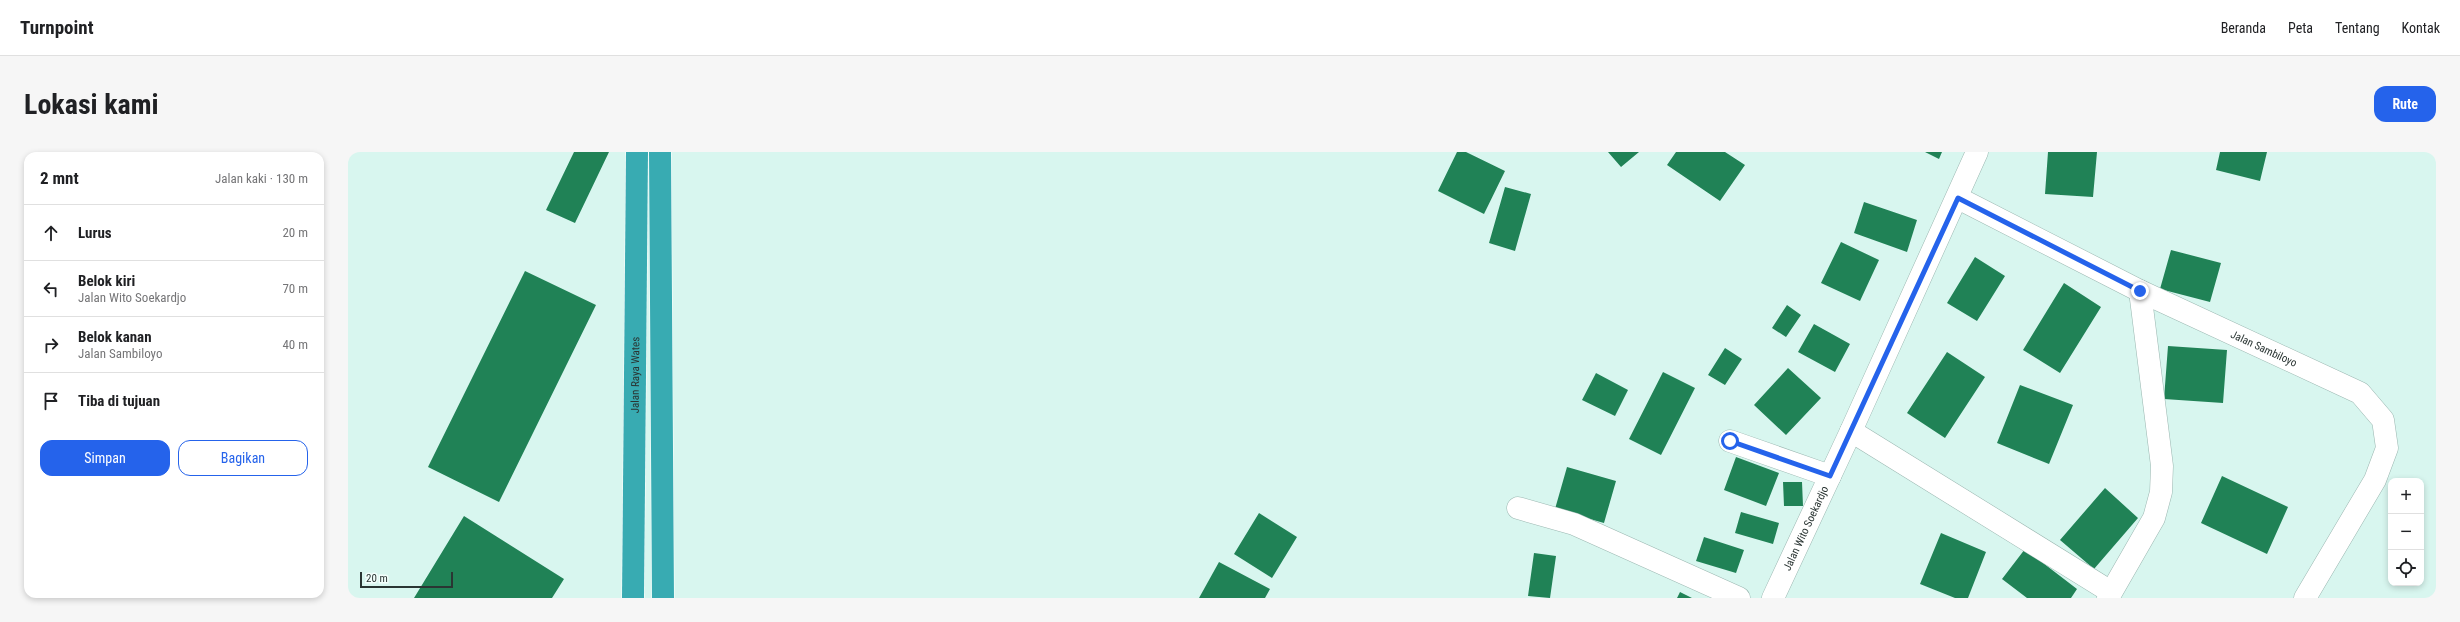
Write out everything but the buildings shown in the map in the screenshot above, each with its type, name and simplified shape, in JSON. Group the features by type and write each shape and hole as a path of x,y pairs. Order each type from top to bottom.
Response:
{"highway":[{"name":"Jalan Raya Wates","path":"633,598 637,152"},
{"path":"660,152 663,598"}],"street":[{"name":"Jalan Wito Soekardjo","path":"1773,598 1958,198 1977,152"},
{"name":"Jalan Sambiloyo","path":"1958,198 2140,291 2360,393 2383,420 2387,448 2375,480 2305,598"},
{"path":"1851,431 2110,595 2154,518 2161,492 2162,466 2140,291"},
{"path":"1730,441 1830,476"},
{"path":"1518,508 1574,524 1739,598"}],"route":[{"path":"1730,441 1830,476 1958,198 2140,291"}]}
